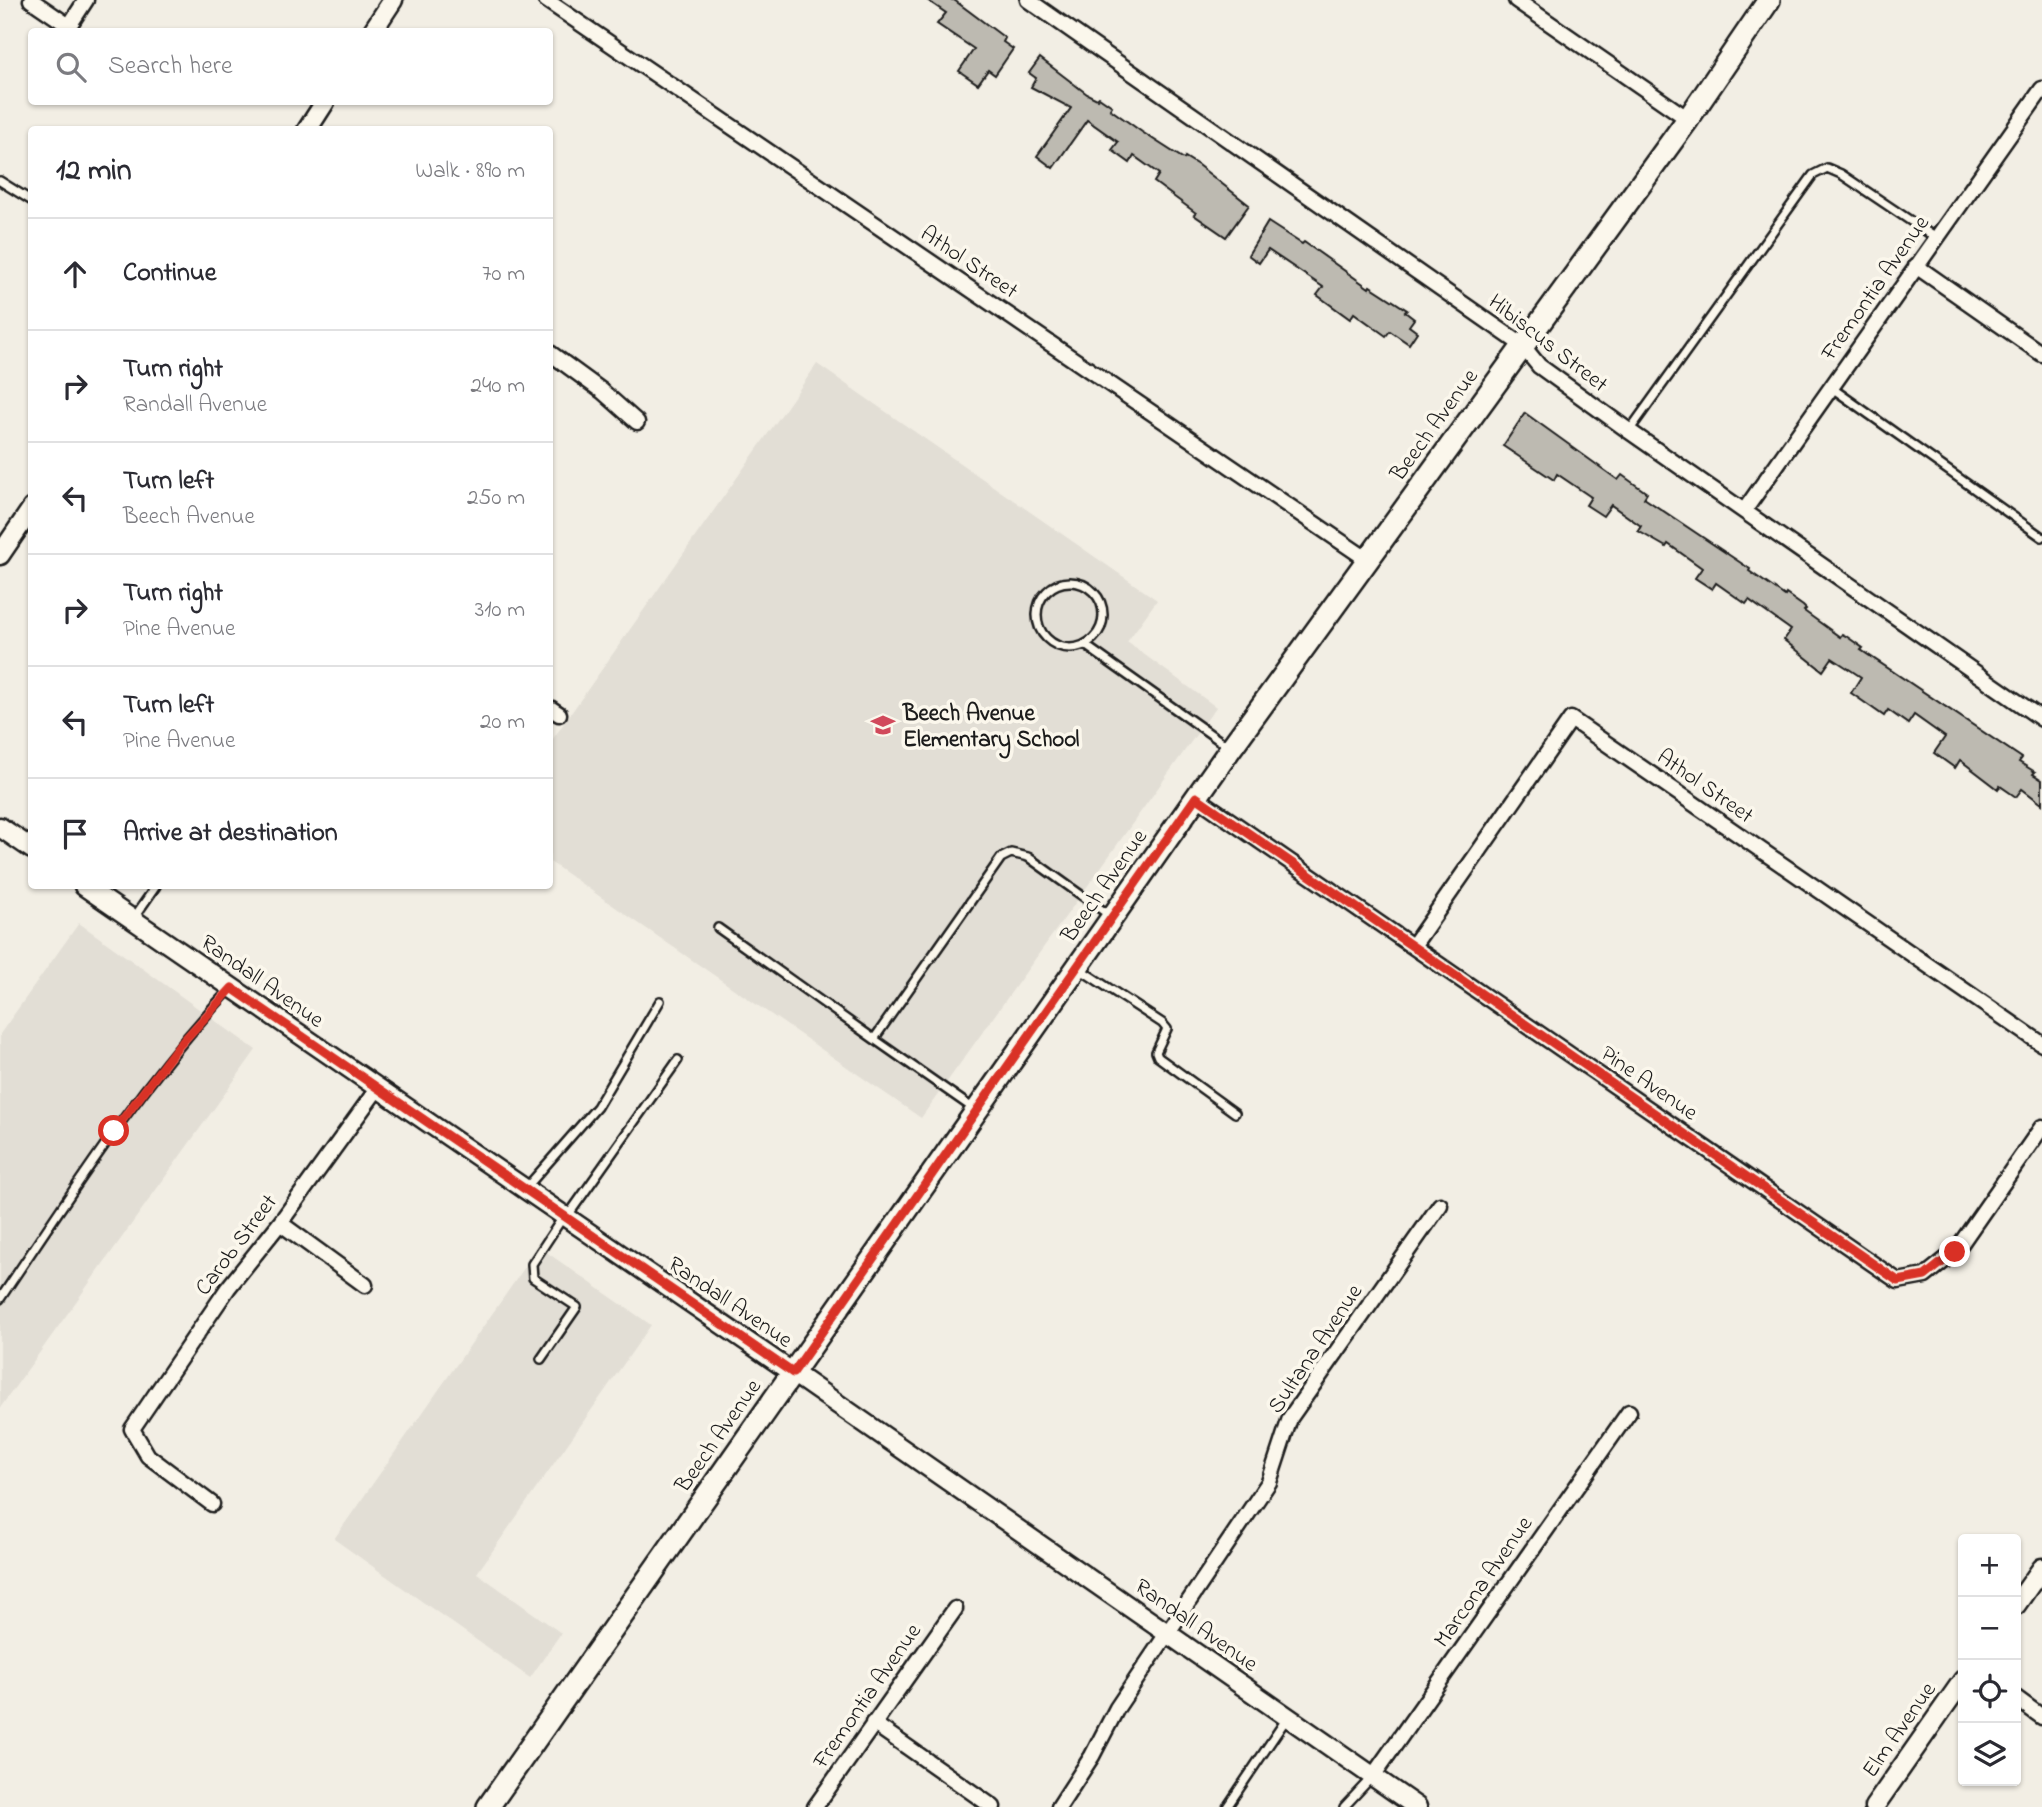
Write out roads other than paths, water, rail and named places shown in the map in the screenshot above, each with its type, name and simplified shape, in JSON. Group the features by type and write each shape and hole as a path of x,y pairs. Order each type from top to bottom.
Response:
{"main road":[{"name":"Beech Avenue","path":"488,1807 978,1112 1196,797 1688,119 1769,0"}],"street":[{"path":"31,0 69,26 86,0"},
{"path":"375,28 393,0"},
{"name":"Athol Street","path":"547,0 1368,560"},
{"name":"Hibiscus Street","path":"1028,0 1522,345 1539,366 1629,431 2042,719"},
{"path":"1516,0 1688,119"},
{"name":"Fremontia Avenue","path":"1744,511 2042,89"},
{"path":"310,126 324,105"},
{"path":"1916,266 2042,354"},
{"path":"553,356 602,391 637,422"},
{"path":"0,555 28,514"},
{"name":"Athol Street","path":"1413,946 1571,719 2042,1044"},
{"name":"Pine Avenue","path":"1196,797 1898,1281 1925,1276 1955,1252 2042,1127"},
{"path":"0,827 28,846"},
{"name":"Randall Avenue","path":"88,889 793,1373 1417,1807"},
{"name":"Carob Street","path":"212,1504 148,1456 132,1429 228,1288 280,1223 377,1089"},
{"name":"Sultana Avenue","path":"1059,1807 1092,1756 1117,1708 1269,1482 1290,1418 1440,1205"},
{"path":"280,1223 365,1285"},
{"name":"Marcona Avenue","path":"1373,1776 1629,1412"},
{"path":"2021,1598 2042,1568"},
{"name":"Fremontia Avenue","path":"814,1807 955,1609"},
{"name":"Elm Avenue","path":"1874,1807 1958,1687"},
{"path":"2021,1702 2042,1717"},
{"path":"873,1723 993,1807"}],"lane":[{"path":"1629,431 1813,175 1827,168 1841,174 1936,238"},
{"path":"0,181 28,198"},
{"path":"1831,387 2042,537"},
{"path":"1079,583 1089,588 1102,607 1100,629 1085,645 1062,648 1052,643 1039,627 1038,606 1049,589 1058,584 1079,583"},
{"path":"1085,645 1231,748"},
{"path":"874,1039 1001,858 1011,853 1028,857 1112,917"},
{"path":"133,919 154,889"},
{"path":"718,928 978,1112"},
{"path":"1077,968 1162,1023 1167,1029 1156,1052 1158,1057 1235,1113"},
{"path":"0,1299 114,1131 176,1049 232,988"},
{"path":"525,1189 597,1107 660,1001"},
{"path":"541,1359 576,1307 533,1278 532,1264 678,1060"},
{"path":"1227,1807 1288,1717"},
{"path":"1344,1807 1373,1776"}],"place":[{"name":"Beech Avenue Elementary School","path":"883,725"}]}
